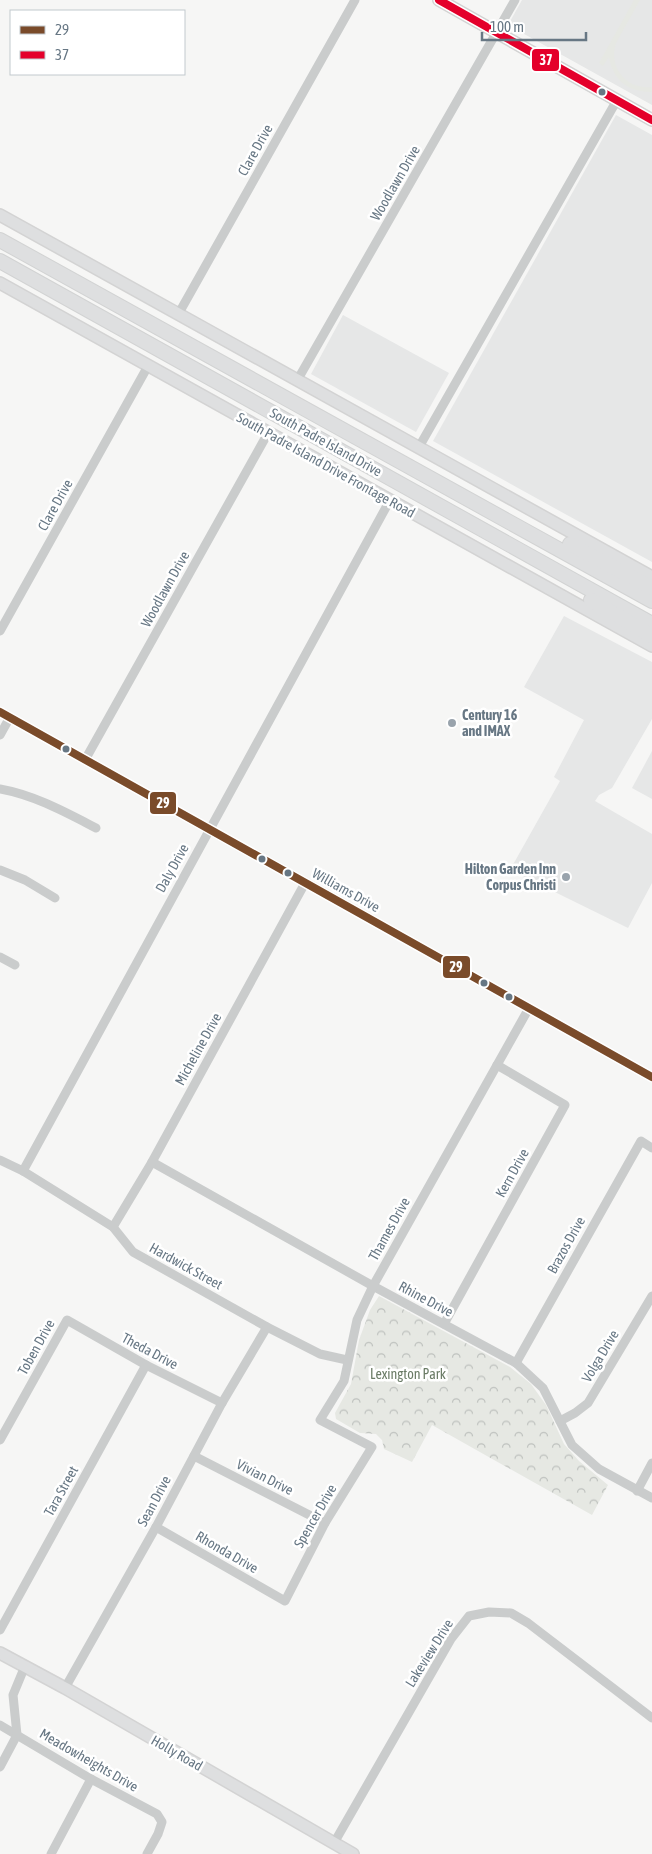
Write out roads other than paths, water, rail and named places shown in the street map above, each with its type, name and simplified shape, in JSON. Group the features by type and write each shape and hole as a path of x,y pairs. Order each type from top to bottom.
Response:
{"highway":[{"name":"South Padre Island Drive","path":"0,240 652,601"},
{"name":"South Padre Island Drive","path":"0,261 652,624"},
{"path":"454,490 515,516 652,588"},
{"path":"506,542 562,583 652,636"}],"main road":[{"path":"439,0 652,120"},
{"path":"0,215 652,576"},
{"name":"South Padre Island Drive Frontage Road","path":"0,284 652,646"},
{"name":"Holly Road","path":"0,1652 354,1854"}],"street":[{"name":"Clare Drive","path":"178,313 355,0"},
{"name":"Woodlawn Drive","path":"298,379 515,0"},
{"path":"419,447 617,100"},
{"name":"Clare Drive","path":"0,631 148,366"},
{"name":"Woodlawn Drive","path":"85,760 268,433"},
{"name":"Daly Drive","path":"23,1171 390,500"},
{"name":"Williams Drive","path":"0,712 652,1077"},
{"path":"0,735 10,718"},
{"path":"0,789 23,794 55,807 96,828"},
{"path":"0,870 25,880 55,898"},
{"name":"Micheline Drive","path":"113,1227 152,1162 305,883"},
{"path":"0,957 15,965"},
{"name":"Thames Drive","path":"372,1447 320,1420 344,1381 356,1320 529,1008"},
{"name":"Kern Drive","path":"444,1324 565,1105 497,1065"},
{"name":"Brazos Drive","path":"516,1363 641,1141 652,1148"},
{"name":"Hardwick Street","path":"0,1160 23,1171 113,1227 133,1252 267,1327 320,1354 347,1360"},
{"name":"Rhine Drive","path":"152,1162 516,1363 542,1388 572,1445 599,1469 652,1498"},
{"name":"Volga Drive","path":"560,1421 588,1403 652,1296"},
{"name":"Theda Drive","path":"67,1320 146,1365 222,1403"},
{"name":"Toben Drive","path":"0,1440 67,1320"},
{"name":"Sean Drive","path":"65,1688 156,1527 222,1403 267,1327"},
{"name":"Tara Street","path":"0,1630 146,1365"},
{"name":"Spencer Drive","path":"284,1601 325,1523 372,1447"},
{"name":"Vivian Drive","path":"194,1456 325,1523"},
{"path":"637,1491 652,1463"},
{"name":"Rhonda Drive","path":"156,1527 284,1601"},
{"name":"Lakeview Drive","path":"334,1843 451,1640 469,1616 489,1612 511,1613 528,1623 652,1718"},
{"path":"0,1767 18,1735 13,1695 25,1666"},
{"name":"Meadowheights Drive","path":"0,1725 91,1779 157,1814 162,1822 158,1834 146,1854"},
{"path":"51,1854 91,1779"}],"place":[{"name":"Century 16 and IMAX","path":"452,723"},
{"name":"Hilton Garden Inn Corpus Christi","path":"566,877"}],"park label":[{"name":"Lexington Park","path":"408,1374"}]}
